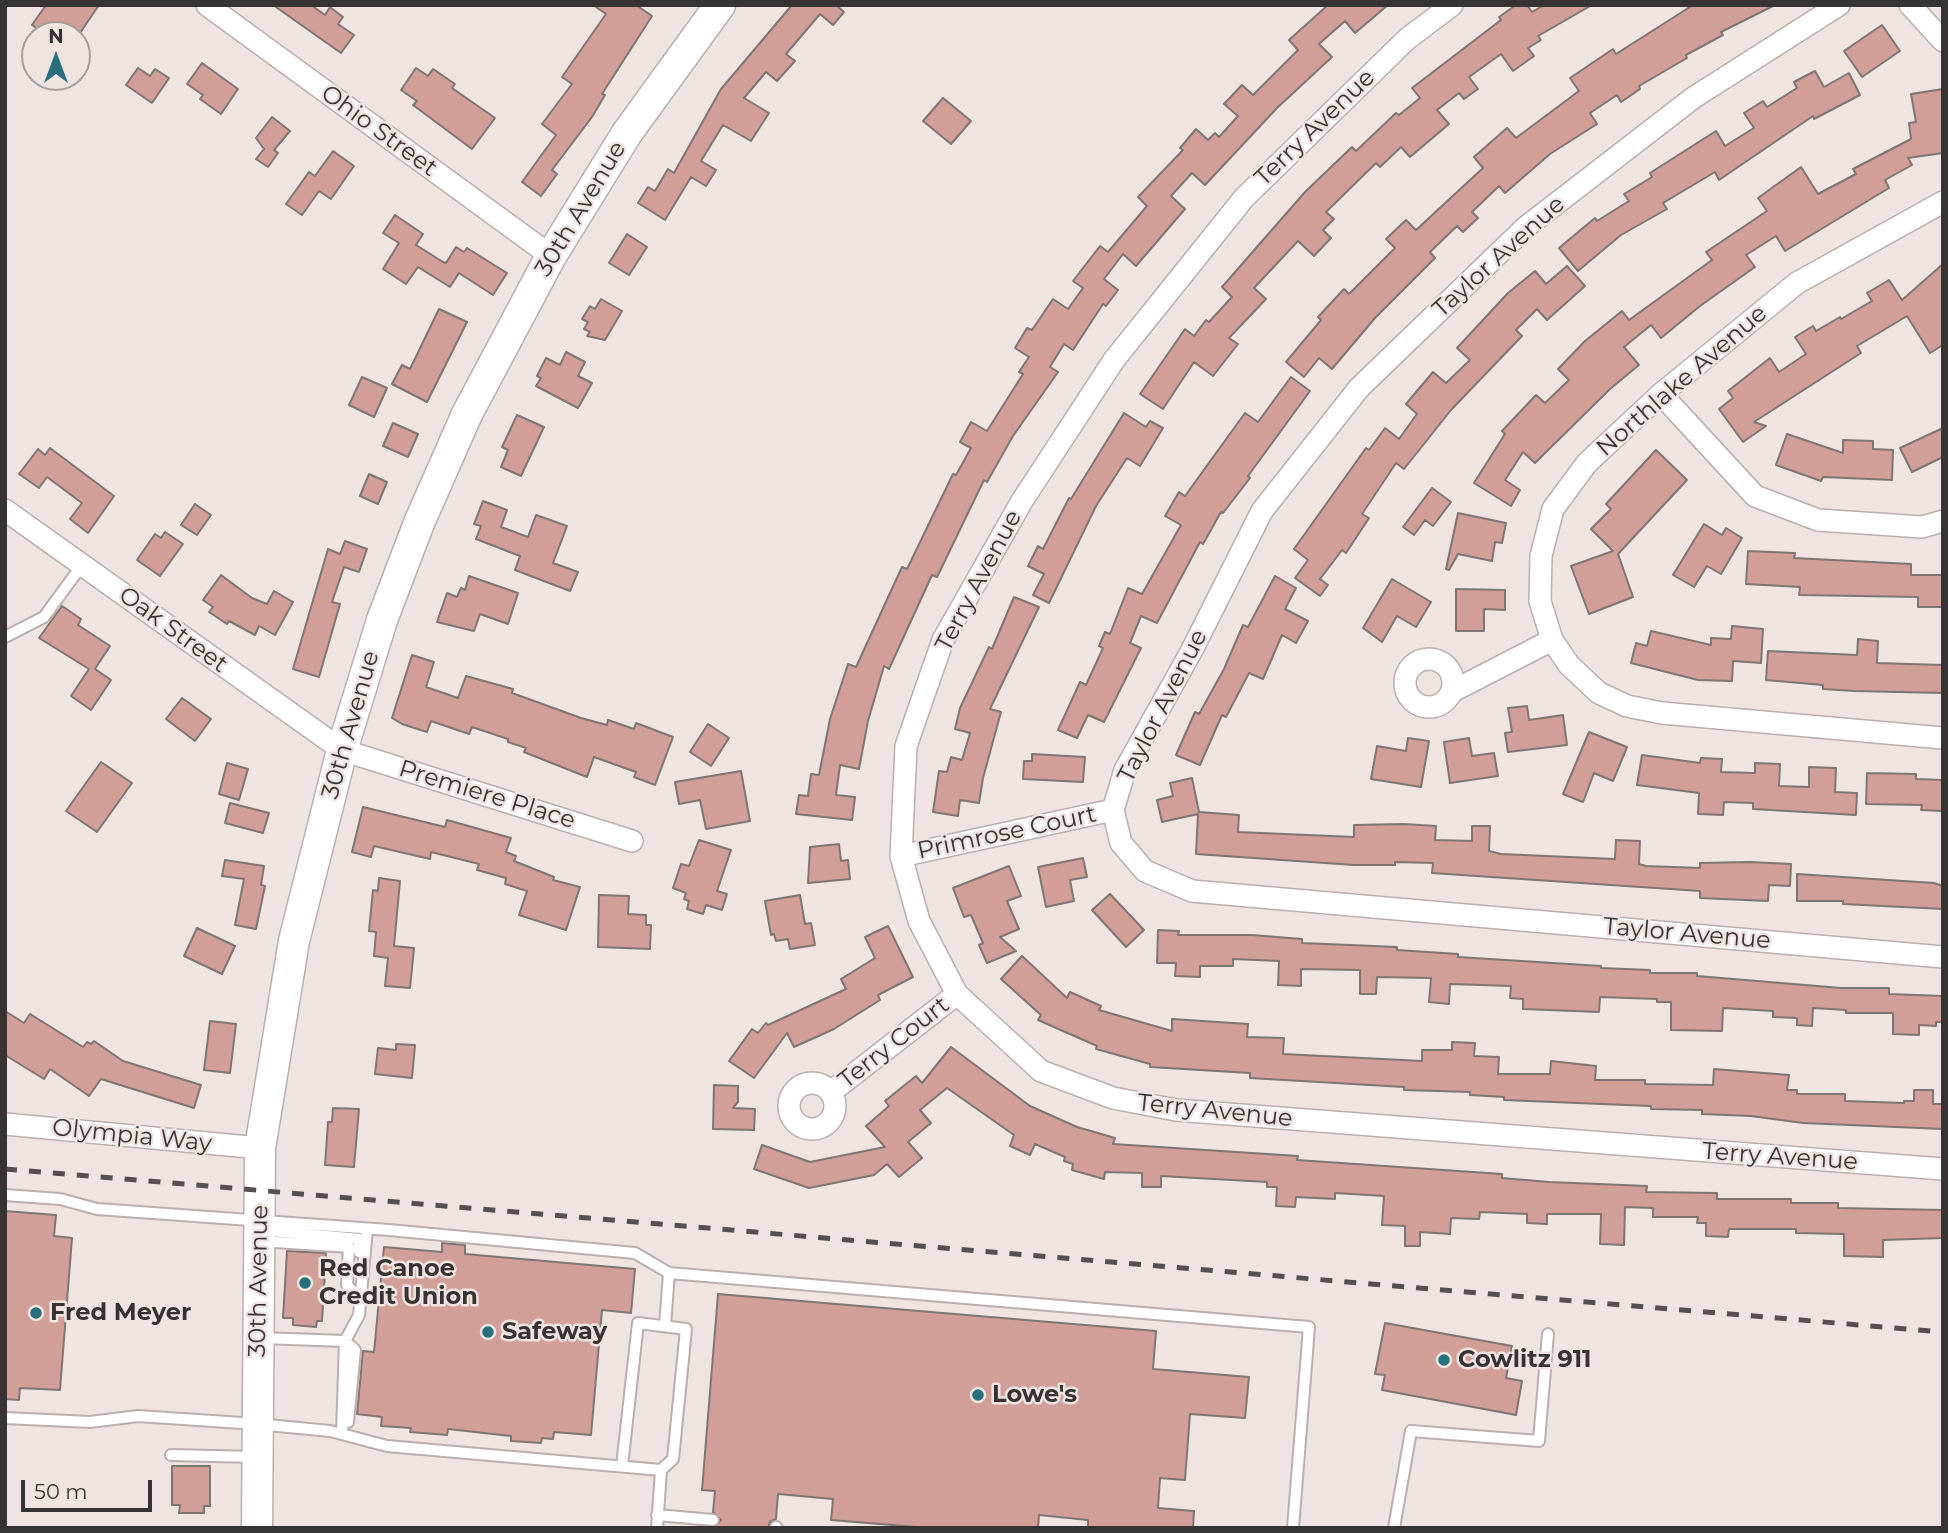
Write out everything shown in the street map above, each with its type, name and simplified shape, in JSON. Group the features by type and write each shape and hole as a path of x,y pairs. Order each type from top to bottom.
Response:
{"street":[{"name":"Ohio Street","path":"208,5 551,256"},
{"name":"30th Avenue","path":"257,1528 257,1230 260,1148 294,941 342,750 382,620 419,523 467,414 551,256 626,133 720,5"},
{"name":"Terry Avenue","path":"1451,5 1407,39 1244,198 1114,360 1022,501 943,640 906,746 901,856 919,921 957,994 1041,1071 1113,1098 1177,1110 1943,1170"},
{"name":"Taylor Avenue","path":"1839,5 1693,98 1526,227 1359,388 1262,511 1192,650 1125,770 1113,810 1121,843 1145,871 1192,891 1943,957"},
{"path":"1910,5 1943,41"},
{"name":"Northlake Avenue","path":"1943,202 1797,283 1661,394 1587,463 1553,509 1541,556 1540,601 1552,640 1569,665 1599,693 1627,705 1662,713 1943,738"},
{"path":"1661,394 1755,496 1818,520 1922,527 1943,521"},
{"name":"Oak Street","path":"5,510 342,750"},
{"path":"1452,691 1552,640"},
{"name":"Premiere Place","path":"342,750 632,841"},
{"name":"Primrose Court","path":"901,856 1113,810"},
{"name":"Terry Court","path":"831,1093 957,994"},
{"name":"Olympia Way","path":"5,1124 260,1148"}],"lane":[{"path":"5,638 44,617 82,565"},
{"path":"5,1195 60,1199 97,1209 257,1230 349,1247 347,1285 361,1300"},
{"path":"257,1230 367,1229 635,1253 670,1273 1309,1327 1293,1528"},
{"path":"342,1434 345,1341 359,1315 367,1229"},
{"path":"665,1326 670,1273"},
{"path":"5,1418 90,1422 138,1416 257,1424 342,1434 387,1446 622,1466 661,1469 673,1459 686,1329 638,1323 622,1466"},
{"path":"1394,1528 1411,1431 1539,1441 1548,1334"},
{"path":"257,1338 345,1341"},
{"path":"172,1455 257,1457"},
{"path":"657,1528 661,1469"},
{"path":"657,1515 713,1520"}],"building":[{"path":"46,5 99,5 88,21 35,21"},
{"path":"273,5 311,5 325,15 330,7 343,17 338,24 354,35 341,53"},
{"path":"593,5 636,5 652,16 602,94 605,95 592,117 552,170 557,174 541,196 522,182 556,135 542,124 572,84 562,77 606,14"},
{"path":"792,5 836,5 844,12 833,25 820,14 786,54 795,61 777,81 766,72 744,98 769,113 751,141 723,125 701,161 716,170 706,186 691,177 665,220 638,203 648,187 655,191 668,169 674,173 721,89"},
{"path":"1328,5 1388,5 1355,33 1345,21 1319,44 1332,57 1277,108 1205,185 1192,173 1171,196 1185,209 1136,266 1123,254 1104,279 1118,290 1106,306 1103,304 1073,350 1064,344 1050,367 1058,372 1013,436 987,482 984,480 937,577 932,575 889,669 884,666 868,721 859,769 840,765 836,795 855,797 852,820 796,814 799,795 808,796 811,774 819,775 830,719 848,664 856,667 902,567 907,569 953,474 956,475 971,448 960,442 971,422 987,431 1023,374 1019,372 1029,357 1015,348 1027,328 1032,330 1053,299 1068,309 1083,288 1073,281 1100,246 1108,252 1147,206 1138,197 1183,150 1180,148 1196,129 1208,140 1215,133 1219,137 1238,116 1224,104 1242,85 1253,95 1298,50 1289,40"},
{"path":"1516,5 1527,5 1532,12 1544,5 1592,5 1538,36 1541,40 1528,48 1534,56 1513,71 1501,54 1469,77 1478,89 1464,99 1459,93 1437,110 1449,124 1410,157 1401,147 1380,167 1376,163 1326,212 1334,219 1323,230 1331,238 1314,256 1298,241 1254,288 1266,299 1229,338 1238,344 1213,376 1194,362 1163,409 1140,394 1185,329 1194,336 1206,320 1209,322 1232,297 1222,287 1305,192 1352,147 1356,151 1396,113 1399,115 1420,98 1412,88 1501,20 1499,17"},
{"path":"1693,5 1775,5 1721,32 1723,35 1686,55 1687,58 1639,86 1640,89 1621,102 1617,95 1590,113 1597,124 1550,154 1505,193 1499,186 1472,212 1478,218 1463,232 1457,226 1430,252 1435,258 1375,318 1332,369 1319,358 1304,377 1286,362 1321,320 1318,317 1344,289 1349,294 1395,248 1386,239 1406,220 1416,230 1483,168 1474,157 1507,128 1516,138 1579,91 1570,78 1613,49 1616,54"},
{"path":"1882,25 1900,51 1862,77 1844,51"},
{"path":"202,63 238,89 221,114 200,99 203,95 187,84"},
{"path":"138,68 150,76 155,69 169,78 152,103 126,85"},
{"path":"416,68 428,76 433,69 455,84 452,88 495,118 472,149 413,105 417,101 401,90"},
{"path":"1815,71 1824,87 1849,73 1860,95 1814,119 1813,116 1719,180 1715,172 1663,203 1667,209 1621,235 1578,271 1559,248 1595,218 1597,221 1629,201 1624,194 1652,177 1650,173 1716,131 1725,146 1754,128 1744,113 1763,101 1767,107 1797,88 1794,82"},
{"path":"1943,89 1943,153 1908,158 1912,165 1885,180 1889,188 1785,251 1776,236 1746,255 1755,267 1661,338 1651,325 1624,347 1639,365 1610,389 1535,463 1523,452 1505,480 1520,490 1511,506 1474,483 1505,434 1502,431 1536,395 1545,403 1569,380 1558,369 1585,341 1622,311 1629,320 1712,260 1706,252 1767,211 1758,198 1801,167 1818,194 1856,174 1853,169 1911,139 1909,123 1916,122 1911,94"},
{"path":"943,98 971,121 951,144 923,121"},
{"path":"272,117 290,131 274,150 278,153 268,167 256,159 264,149 256,138"},
{"path":"333,151 354,166 331,199 319,191 302,215 286,204 309,172 315,176"},
{"path":"395,215 423,234 416,245 443,262 446,263 456,247 464,252 467,248 507,273 493,295 459,273 450,287 418,267 406,284 383,269 399,243 383,233"},
{"path":"627,234 647,247 629,275 609,263"},
{"path":"1943,264 1943,345 1930,353 1907,316 1857,346 1861,353 1754,422 1766,426 1743,442 1719,409 1733,398 1728,391 1770,358 1779,372 1806,354 1795,337 1813,326 1816,331 1872,301 1867,293 1889,280 1902,300"},
{"path":"1567,266 1585,286 1547,320 1537,309 1516,330 1522,336 1451,410 1404,469 1396,463 1362,514 1369,518 1346,553 1342,550 1320,579 1328,585 1320,596 1295,578 1308,560 1294,549 1366,448 1369,450 1385,428 1399,439 1417,414 1406,404 1433,372 1446,383 1470,360 1457,348 1508,293 1535,271 1546,284"},
{"path":"601,299 622,311 605,340 587,336 590,332 584,329 588,322 582,319 590,306 595,309"},
{"path":"439,309 467,322 427,402 392,384 402,365 410,369"},
{"path":"566,352 585,362 578,376 592,383 578,408 536,386 541,378 537,376 546,358 560,365"},
{"path":"362,377 387,388 374,417 349,405"},
{"path":"1291,377 1310,391 1248,476 1250,478 1223,513 1221,512 1203,544 1200,542 1157,623 1141,616 1130,643 1141,648 1104,722 1088,715 1077,738 1058,730 1080,682 1086,685 1103,648 1099,646 1105,632 1110,634 1128,588 1142,594 1181,525 1165,516 1179,492 1185,496 1245,413 1258,422"},
{"path":"1124,413 1146,427 1150,421 1163,428 1140,466 1127,458 1096,506 1049,603 1033,595 1044,574 1028,566 1038,546 1043,549 1069,498 1071,499"},
{"path":"517,415 544,427 521,476 501,467 508,450 502,447"},
{"path":"393,423 418,434 408,457 383,446"},
{"path":"1943,428 1943,457 1912,472 1900,448"},
{"path":"1787,434 1843,453 1843,440 1873,441 1873,449 1893,450 1892,480 1823,477 1821,481 1776,465"},
{"path":"50,448 114,496 88,533 70,519 82,503 47,477 39,488 19,474 38,449 45,455"},
{"path":"1656,450 1687,480 1618,554 1633,597 1589,614 1571,566 1613,551 1591,529 1611,509 1606,504"},
{"path":"369,474 387,482 378,504 360,496"},
{"path":"1432,488 1451,502 1433,526 1425,520 1414,535 1403,527"},
{"path":"483,501 507,510 501,527 528,537 536,515 567,526 553,563 578,572 570,591 515,570 520,556 476,539 481,526 474,524"},
{"path":"195,504 211,515 197,535 181,525"},
{"path":"1458,513 1506,523 1502,543 1495,542 1492,561 1458,554 1449,570 1446,569"},
{"path":"1704,524 1722,535 1726,528 1742,538 1721,574 1707,566 1694,587 1673,575"},
{"path":"165,532 183,544 160,576 137,560 155,534 161,538"},
{"path":"345,541 367,549 359,572 344,567 332,602 340,604 319,677 293,669 328,549 340,554"},
{"path":"1748,551 1795,553 1794,558 1911,564 1911,575 1943,575 1943,607 1918,607 1918,597 1799,595 1800,587 1746,584"},
{"path":"221,575 252,598 267,604 274,591 293,602 275,635 259,626 255,635 229,621 227,624 209,612 213,607 203,600"},
{"path":"469,576 518,593 508,624 480,614 474,631 437,622 447,593 457,597 461,588 465,590"},
{"path":"1275,576 1296,588 1285,609 1308,621 1296,643 1282,635 1263,679 1249,673 1226,717 1222,715 1200,765 1176,755 1195,712 1199,714 1224,669 1243,625 1248,627"},
{"path":"1392,579 1431,602 1416,627 1397,616 1382,642 1363,628"},
{"path":"1456,589 1505,590 1505,610 1484,609 1484,631 1456,631"},
{"path":"1014,597 1039,607 990,709 1001,712 979,803 960,800 958,816 933,812 939,771 947,772 951,757 962,760 970,733 955,729 960,708 989,647 992,649"},
{"path":"62,606 81,619 78,625 110,646 95,669 111,680 91,710 71,696 89,669 39,638"},
{"path":"1732,626 1763,629 1761,663 1733,661 1732,681 1698,680 1631,663 1636,643 1647,646 1651,631 1711,645 1711,638 1731,639"},
{"path":"1858,639 1878,641 1877,663 1943,665 1943,693 1823,689 1823,685 1766,680 1768,651 1857,655"},
{"path":"412,655 434,662 426,687 458,698 466,676 513,689 512,693 581,718 607,725 608,720 634,729 636,723 673,737 655,785 634,777 636,772 594,757 587,777 524,752 526,748 508,742 508,739 472,727 469,734 431,721 427,732 402,724 392,718"},
{"path":"182,698 211,719 195,741 166,719"},
{"path":"1527,706 1529,720 1563,715 1567,745 1508,752 1505,733 1512,732 1508,708"},
{"path":"708,724 729,738 711,766 690,752"},
{"path":"1589,732 1627,747 1613,781 1594,773 1583,802 1563,794"},
{"path":"1408,738 1429,741 1421,787 1371,779 1377,746 1406,751"},
{"path":"1469,738 1472,756 1494,753 1498,776 1450,783 1444,742"},
{"path":"1032,754 1085,757 1083,782 1023,779 1024,761 1032,761"},
{"path":"1642,755 1700,763 1701,758 1722,759 1721,772 1755,773 1755,763 1780,764 1779,786 1809,787 1809,767 1836,768 1835,792 1857,793 1856,815 1753,809 1753,803 1724,802 1723,815 1698,814 1699,793 1637,785"},
{"path":"101,762 132,783 97,832 66,811"},
{"path":"227,763 248,769 239,800 219,794"},
{"path":"741,771 750,821 706,829 700,800 679,804 675,782"},
{"path":"1867,773 1916,774 1916,779 1943,780 1943,811 1921,810 1922,805 1866,804"},
{"path":"1192,778 1199,812 1239,815 1238,832 1354,837 1354,825 1404,824 1436,826 1435,840 1472,841 1472,826 1490,826 1489,851 1501,854 1615,859 1616,840 1640,841 1639,864 1700,868 1700,863 1791,864 1790,886 1769,885 1768,901 1700,898 1700,891 1432,873 1433,863 1354,865 1196,854 1198,814 1162,822 1157,800 1173,796 1170,783"},
{"path":"230,803 269,813 263,833 225,823"},
{"path":"363,807 445,827 447,820 511,838 506,852 516,856 514,861 554,877 553,880 580,887 566,930 519,915 527,891 505,884 506,878 477,870 479,864 431,852 430,859 374,846 371,857 352,852"},
{"path":"699,840 731,850 717,891 727,894 722,910 706,905 703,914 687,909 689,901 684,899 686,893 673,888 681,864 689,866"},
{"path":"839,844 841,861 848,860 850,879 808,883 810,847"},
{"path":"1083,858 1087,877 1070,880 1074,901 1046,907 1038,867"},
{"path":"225,860 264,866 261,885 265,886 256,929 235,925 244,879 222,876"},
{"path":"1009,866 1021,896 1007,901 1019,929 1000,937 1016,951 987,963 979,945 983,943 971,915 964,917 953,888"},
{"path":"1797,874 1934,883 1943,886 1943,909 1843,904 1843,901 1797,901"},
{"path":"379,878 400,881 394,946 414,948 410,988 385,986 388,958 374,956 376,932 369,931 373,890 378,891"},
{"path":"1110,894 1144,930 1126,947 1092,910"},
{"path":"599,895 629,896 628,914 646,915 646,925 651,925 650,949 598,947"},
{"path":"800,895 805,924 811,923 815,945 790,949 788,939 776,941 774,934 771,935 765,901"},
{"path":"888,926 913,977 878,995 880,1000 834,1029 794,1047 787,1033 754,1078 729,1061 752,1029 758,1033 766,1023 768,1025 846,989 841,979 875,958 865,937"},
{"path":"197,928 235,946 222,974 184,956"},
{"path":"1158,930 1179,931 1178,935 1252,935 1302,939 1302,943 1397,947 1397,950 1458,954 1458,957 1650,970 1650,973 1697,973 1697,976 1841,988 1889,988 1889,994 1943,996 1943,1022 1936,1022 1936,1026 1919,1025 1919,1035 1893,1034 1893,1013 1846,1013 1846,1010 1813,1008 1812,1026 1797,1025 1797,1018 1773,1017 1773,1011 1723,1008 1722,1031 1671,1030 1671,1002 1657,1002 1657,999 1600,997 1599,1012 1523,1009 1523,999 1510,998 1511,986 1450,984 1449,1004 1429,1002 1431,978 1377,977 1376,994 1360,994 1360,970 1301,969 1301,986 1278,985 1279,961 1233,959 1233,966 1200,966 1200,977 1175,976 1176,963 1157,963"},
{"path":"1022,956 1067,998 1070,992 1101,1006 1099,1010 1172,1031 1172,1019 1248,1024 1247,1037 1284,1038 1283,1054 1422,1061 1422,1050 1452,1050 1452,1042 1475,1043 1474,1056 1499,1057 1498,1074 1550,1074 1551,1061 1596,1066 1595,1080 1645,1080 1645,1084 1713,1085 1714,1069 1789,1075 1787,1090 1797,1090 1797,1094 1845,1094 1845,1101 1904,1103 1914,1101 1914,1090 1933,1090 1933,1104 1943,1104 1943,1129 1803,1123 1751,1116 1702,1114 1702,1110 1651,1109 1651,1106 1504,1100 1504,1097 1470,1095 1470,1092 1404,1090 1404,1087 1250,1078 1250,1073 1150,1067 1150,1064 1096,1049 1097,1046 1038,1020 1041,1015 1001,979"},
{"path":"5,1011 24,1023 30,1014 83,1047 87,1042 91,1044 94,1041 123,1061 201,1085 194,1108 101,1079 89,1096 50,1069 44,1079 5,1055"},
{"path":"210,1021 236,1024 230,1073 204,1070"},
{"path":"396,1044 415,1045 412,1078 375,1074 378,1048 396,1050"},
{"path":"951,1047 1030,1106 1077,1127 1115,1138 1113,1144 1298,1156 1297,1160 1502,1174 1502,1178 1549,1182 1647,1186 1646,1192 1717,1193 1717,1199 1791,1199 1791,1203 1838,1203 1838,1208 1943,1210 1943,1238 1883,1240 1883,1257 1844,1256 1844,1234 1796,1233 1796,1229 1729,1229 1728,1237 1706,1236 1706,1223 1697,1223 1698,1217 1653,1217 1653,1208 1625,1207 1624,1245 1600,1244 1601,1214 1547,1214 1547,1224 1527,1223 1527,1214 1480,1212 1479,1219 1451,1218 1450,1234 1420,1232 1420,1246 1405,1246 1405,1226 1382,1225 1384,1196 1335,1193 1335,1199 1296,1197 1295,1207 1276,1206 1277,1187 1267,1187 1267,1182 1161,1176 1161,1187 1142,1187 1142,1173 1105,1172 1104,1179 1072,1170 1073,1164 1064,1161 1065,1157 1035,1144 1030,1155 1010,1146 1014,1135 947,1088 920,1110 931,1123 908,1142 922,1158 899,1177 887,1164 874,1175 809,1188 754,1169 762,1145 810,1162 885,1147 866,1126 889,1106 885,1101 916,1076 922,1083"},
{"path":"714,1085 738,1086 738,1102 733,1108 755,1109 754,1130 713,1129"},
{"path":"333,1108 359,1109 354,1167 325,1165 328,1122 332,1122"},
{"name":"Fred Meyer","path":"5,1211 56,1215 54,1236 72,1238 60,1390 20,1388 19,1400 5,1399"},
{"name":"Safeway","path":"442,1243 465,1245 465,1254 635,1269 631,1313 602,1310 591,1435 554,1432 553,1439 542,1438 541,1443 511,1441 511,1436 448,1429 447,1435 410,1432 411,1428 381,1426 382,1417 357,1414 363,1351 374,1352 384,1247 442,1252"},
{"name":"Red Canoe Credit Union","path":"287,1251 326,1253 322,1321 317,1321 316,1327 293,1325 293,1318 283,1318"},
{"name":"Lowe's","path":"718,1294 1156,1331 1153,1369 1249,1377 1245,1418 1190,1414 1185,1480 1160,1478 1158,1508 1194,1511 1193,1528 1088,1528 1088,1520 1039,1515 1038,1528 929,1528 831,1520 833,1499 778,1494 776,1519 770,1522 768,1528 713,1528 721,1520 713,1512 715,1491 702,1490"},
{"name":"Cowlitz 911","path":"1385,1323 1512,1346 1506,1378 1522,1381 1516,1415 1382,1390 1385,1375 1375,1374"},
{"path":"172,1466 210,1466 210,1506 204,1506 204,1513 179,1513 180,1505 172,1505"}],"railway":[{"path":"5,1169 1943,1332"}],"place":[{"name":"Red Canoe Credit Union","path":"305,1283"},
{"name":"Fred Meyer","path":"36,1313"},
{"name":"Safeway","path":"488,1332"},
{"name":"Cowlitz 911","path":"1444,1360"},
{"name":"Lowe's","path":"978,1395"}]}
